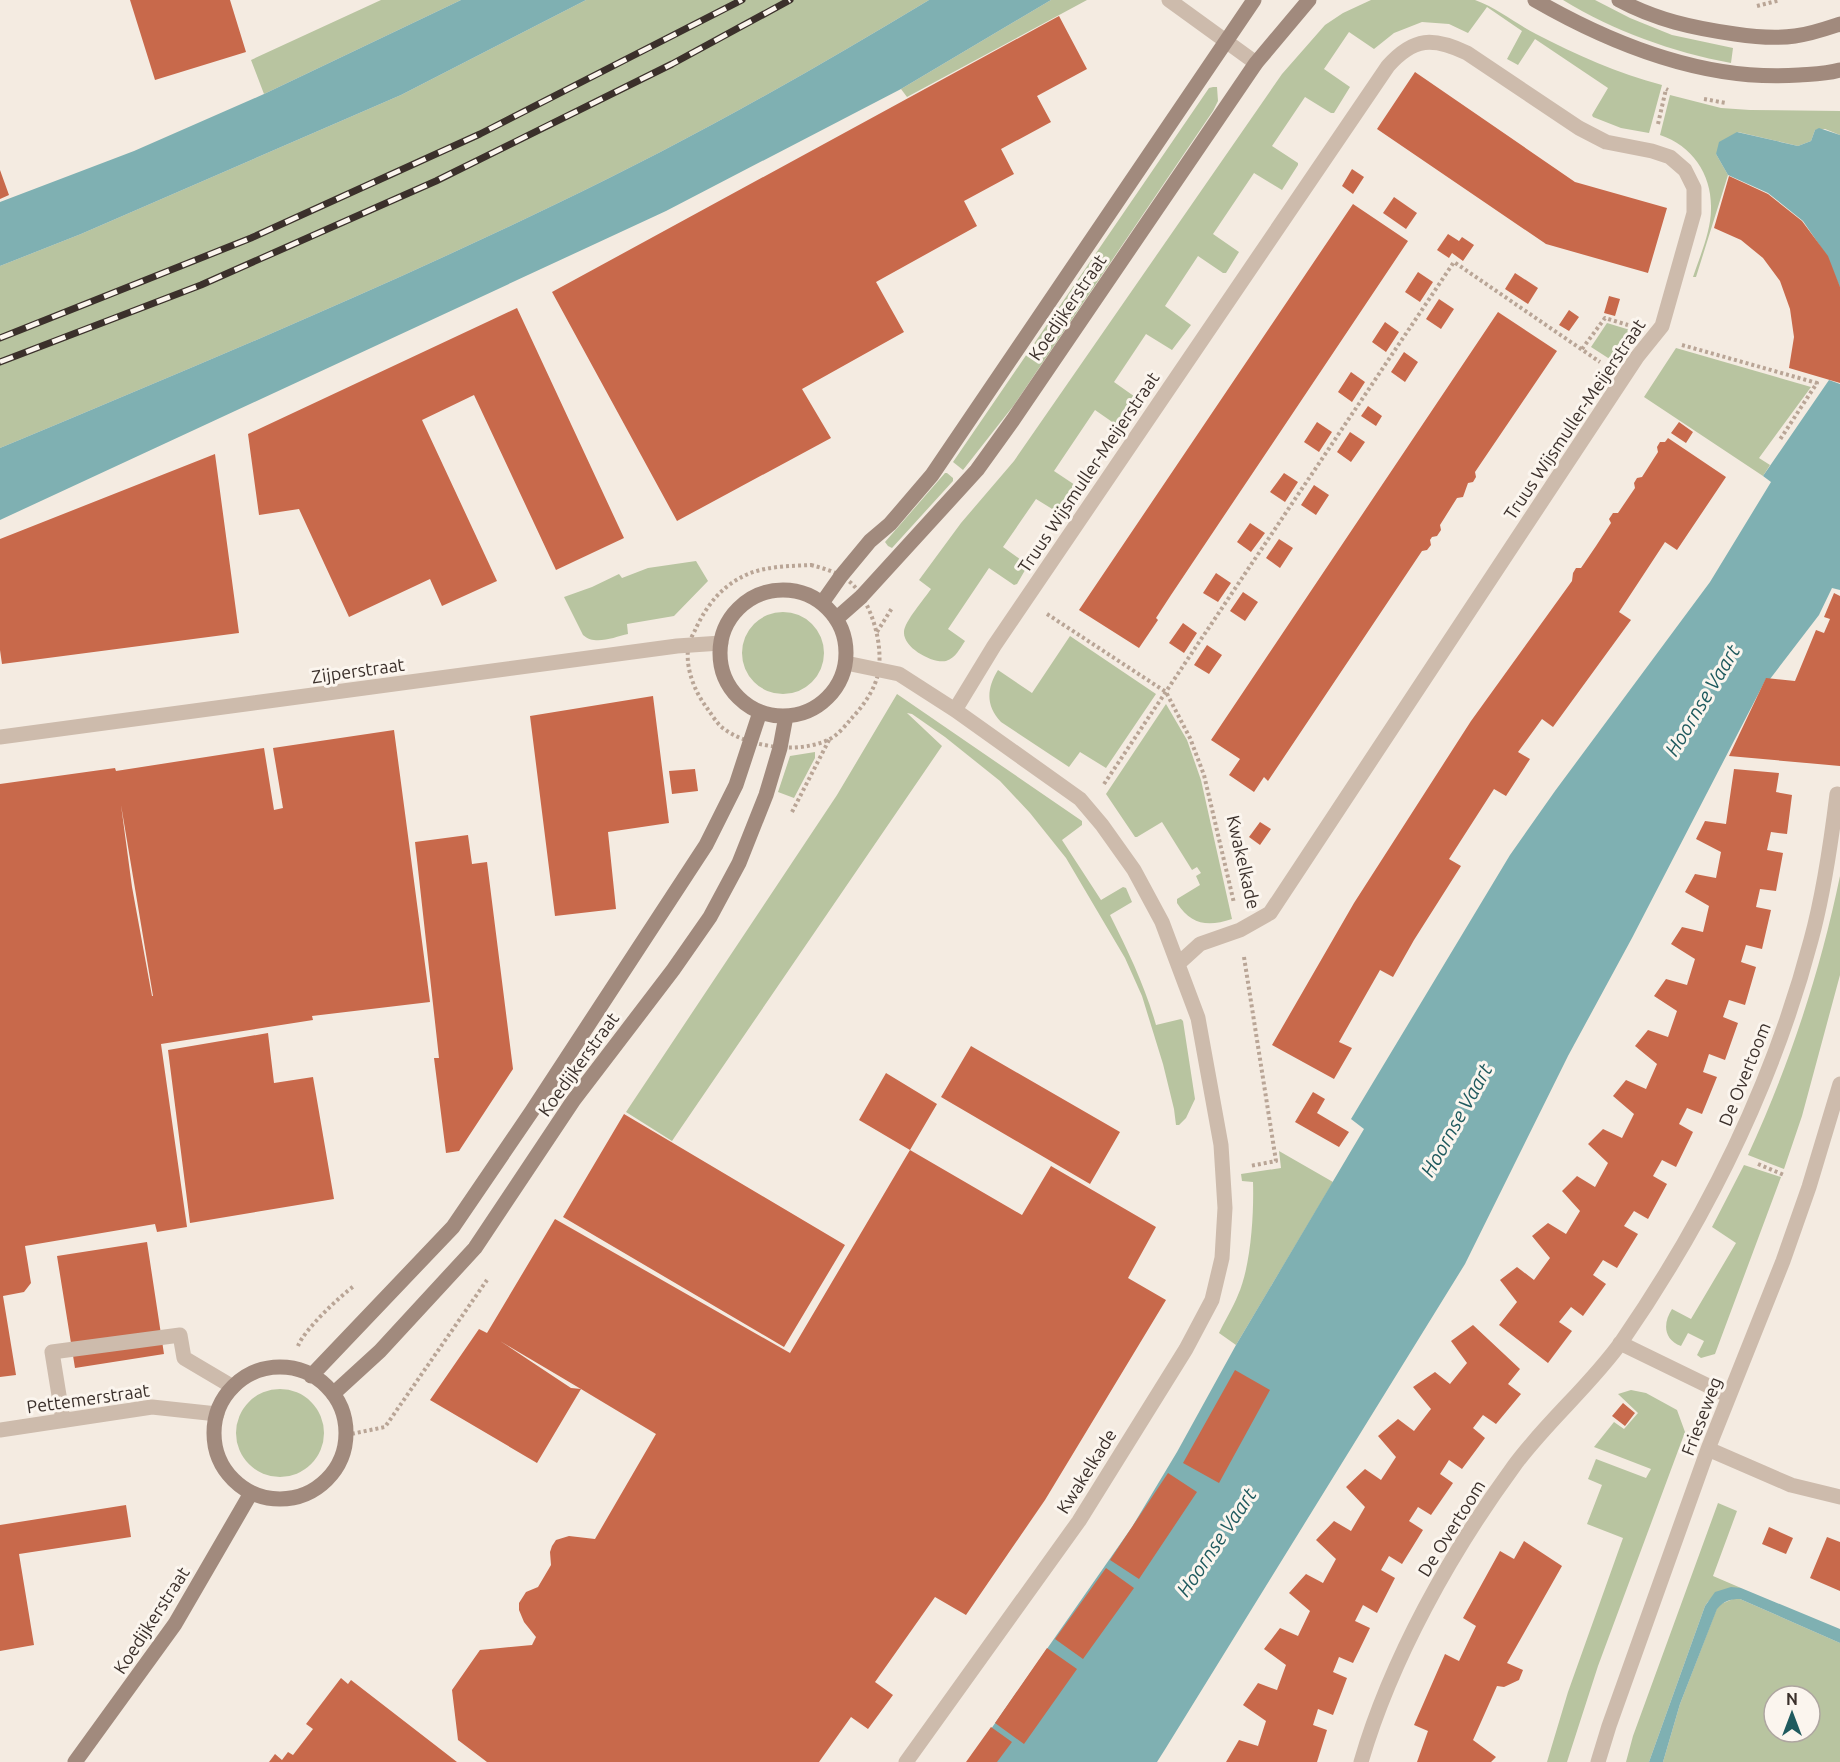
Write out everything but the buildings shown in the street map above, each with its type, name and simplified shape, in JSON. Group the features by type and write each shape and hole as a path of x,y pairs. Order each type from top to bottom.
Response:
{"main road":[{"name":"Koedijkerstraat","path":"822,603 870,541 890,524 932,475 1254,0"},
{"name":"Koedijkerstraat","path":"836,619 861,597 977,470 1256,63 1309,0"},
{"path":"1535,0 1576,23 1646,52 1709,71 1779,77 1826,74 1840,70"},
{"path":"1619,0 1640,11 1683,26 1763,38 1802,35 1840,24"},
{"path":"785,590 804,594 822,603 836,619 843,632 846,663 839,684 825,701 805,713 786,716 760,712 741,701 728,684 721,664 721,643 726,626 736,611 749,600 765,593 785,590"},
{"name":"Koedijkerstraat","path":"311,1376 453,1227 532,1111 706,845 736,784 760,712"},
{"name":"Koedijkerstraat","path":"333,1394 380,1351 475,1248 573,1101 673,970 710,917 739,863 766,795 780,748 786,716"},
{"path":"290,1368 311,1376 318,1379 333,1394 343,1414 346,1435 342,1457 331,1475 316,1489 296,1498 273,1499 251,1493 236,1482 224,1468 216,1451 214,1432 217,1414 223,1399 247,1376 263,1370 290,1368"},
{"name":"Koedijkerstraat","path":"75,1762 175,1624 251,1493"}],"street":[{"path":"1169,0 1256,63"},
{"name":"Truus Wijsmuller-Meijerstraat","path":"955,710 994,646 1399,53 1410,46 1425,42 1438,42 1453,46 1606,142 1671,157 1685,170 1694,188 1694,213 1662,326 1624,377 1270,913 1240,930 1200,944 1178,964"},
{"name":"Zijperstraat","path":"0,737 677,646 721,643"},
{"name":"Kwakelkade","path":"846,663 879,668 899,674 955,710 1080,799 1134,870 1162,922 1198,1018 1221,1145 1226,1208 1222,1258 1212,1300 1205,1315 1078,1521 906,1762"},
{"name":"De Overtoom","path":"1361,1762 1382,1700 1427,1602 1516,1464 1620,1343 1689,1235 1733,1152 1788,1016 1811,940 1830,850 1837,794"},
{"name":"Frieseweg","path":"1598,1762 1708,1449 1783,1261 1809,1187 1840,1084"},
{"path":"63,1420 52,1352 180,1335 184,1358 233,1388"},
{"path":"1620,1343 1729,1396"},
{"name":"Pettemerstraat","path":"0,1430 152,1407 217,1414"},
{"path":"1708,1449 1791,1485 1840,1497"}],"path":[{"path":"1652,151 1666,89 1676,92"},
{"path":"1695,97 1735,104"},
{"path":"1080,799 1091,775 1104,785 1454,262 1624,377"},
{"path":"1582,349 1605,318 1642,329 1654,336 1817,384 1779,441"},
{"path":"698,624 705,608 716,595 749,573 781,567 811,565 832,572"},
{"name":"Kwakelkade","path":"1026,599 1166,692 1190,738 1204,775 1240,930 1276,1161 1223,1170"},
{"path":"873,621 878,650"},
{"path":"696,690 721,727 728,732"},
{"path":"808,746 829,740 855,715 870,696"},
{"path":"1733,1152 1809,1187"}],"green space":[{"path":"381,0 461,0 264,94 251,60"},
{"path":"586,0 929,0 838,54 651,157 488,237 210,360 0,448 0,266 81,234 401,95"},
{"path":"1051,0 1087,0 907,97 901,89"},
{"path":"1371,0 1475,0 1536,34 1582,56 1629,75 1662,85 1649,133 1621,128 1593,117 1592,115 1608,88 1535,39 1518,65 1507,59 1522,31 1487,7 1468,33 1449,24 1422,22 1394,33 1374,49 1349,32 1324,69 1350,87 1334,113 1305,97 1272,146 1298,163 1282,190 1254,173 1213,234 1239,252 1226,273 1198,256 1165,306 1191,325 1172,350 1146,334 1114,382 1138,399 1122,425 1118,426 1095,410 1054,471 1078,487 1062,515 1036,499 1003,547 1028,565 1017,584 1014,585 989,568 948,629 965,641 957,652 946,661 934,660 920,654 908,644 904,632 911,616 931,589 919,580 961,523 1014,461 1282,74 1325,25 1343,13"},
{"path":"1563,0 1595,0 1630,18 1672,35 1733,48 1731,63 1687,53 1644,39 1602,21"},
{"path":"1217,87 1218,101 1213,111 1014,405 963,470 953,462 1209,88"},
{"path":"1670,95 1721,108 1840,111 1840,135 1825,129 1815,130 1811,141 1798,146 1738,132 1716,154 1728,175 1696,277 1693,277 1709,226 1710,197 1704,174 1691,154 1682,146 1660,135"},
{"path":"1607,323 1640,333 1619,365 1591,347"},
{"path":"1676,348 1811,387 1759,458 1770,465 1763,476 1644,397"},
{"path":"945,473 953,478 953,481 892,548 888,546 885,542"},
{"path":"696,561 708,581 674,616 627,624 628,634 605,640 588,638 583,635 564,597 619,574 622,578 648,568"},
{"path":"783,612 799,615 812,624 821,637 824,653 821,669 812,682 799,691 783,694 767,691 754,682 745,669 742,653 745,637 754,624 767,615"},
{"path":"1070,636 1156,694 1106,768 1080,752 1069,767 1001,722 990,703 990,690 998,670 1032,693"},
{"path":"897,694 1082,821 1082,825 1062,840 1101,900 1123,887 1126,888 1132,902 1110,915 1130,955 1156,1025 1181,1019 1183,1021 1195,1099 1186,1118 1179,1125 1176,1125 1163,1064 1142,996 1125,958 1066,858 1030,813 1000,781 945,737 912,714 907,713 942,746 672,1141 626,1112 837,795"},
{"path":"1166,704 1187,740 1201,780 1232,919 1223,922 1208,923 1194,920 1177,903 1177,899 1200,885 1196,876 1201,873 1197,867 1192,870 1162,822 1135,837 1106,794"},
{"path":"815,752 815,758 794,798 778,792 790,756"},
{"path":"1840,876 1840,975 1802,1116 1784,1169 1748,1155 1777,1088 1802,1018 1823,948"},
{"path":"1279,1151 1333,1182 1236,1345 1219,1333 1238,1295 1249,1255 1253,1182 1242,1181 1241,1174 1281,1168"},
{"path":"1744,1165 1781,1177 1715,1354 1701,1358 1697,1355 1704,1341 1688,1333 1681,1346 1675,1343 1666,1330 1667,1320 1672,1309 1691,1319 1736,1243 1712,1227"},
{"path":"271,1389 289,1389 305,1396 317,1408 324,1424 324,1442 317,1458 305,1470 289,1477 271,1477 255,1470 243,1458 236,1442 236,1424 243,1408 255,1396"},
{"path":"1631,1390 1646,1393 1677,1410 1685,1432 1598,1666 1567,1762 1547,1762 1568,1692 1623,1538 1587,1524 1602,1485 1588,1479 1596,1459 1646,1478 1651,1469 1594,1447 1614,1422 1624,1429 1638,1413 1618,1394"},
{"path":"1718,1503 1737,1511 1713,1576 1741,1588 1720,1592 1705,1606 1649,1762 1626,1762 1633,1736"},
{"path":"1733,1599 1740,1599 1840,1643 1840,1762 1663,1762 1680,1704 1717,1608"}],"water":[{"path":"461,0 586,0 401,95 81,234 0,266 0,202 134,151 264,94"},
{"path":"929,0 1051,0 901,89 666,211 0,520 0,448 210,360 488,237 651,157 838,54"},
{"path":"1819,128 1840,135 1840,288 1827,256 1803,221 1768,193 1728,175 1716,154 1719,142 1737,132 1798,146 1811,141 1815,130"},
{"name":"Hoornse Vaart","path":"1829,380 1840,384 1840,590 1832,588 1819,615 1770,679 1766,679 1568,1056 1465,1264 1164,1751 1157,1762 968,1762 1132,1527 1177,1452 1236,1345 1364,1129 1351,1119 1510,855 1710,582 1771,482 1763,476"},
{"path":"1731,1587 1741,1588 1840,1629 1840,1643 1740,1599 1725,1602 1717,1609 1680,1704 1663,1762 1649,1762 1705,1606 1715,1592"}],"railway":[{"path":"0,338 251,238 480,134 742,0"},
{"path":"0,362 201,285 436,181 672,64 790,0"}]}
